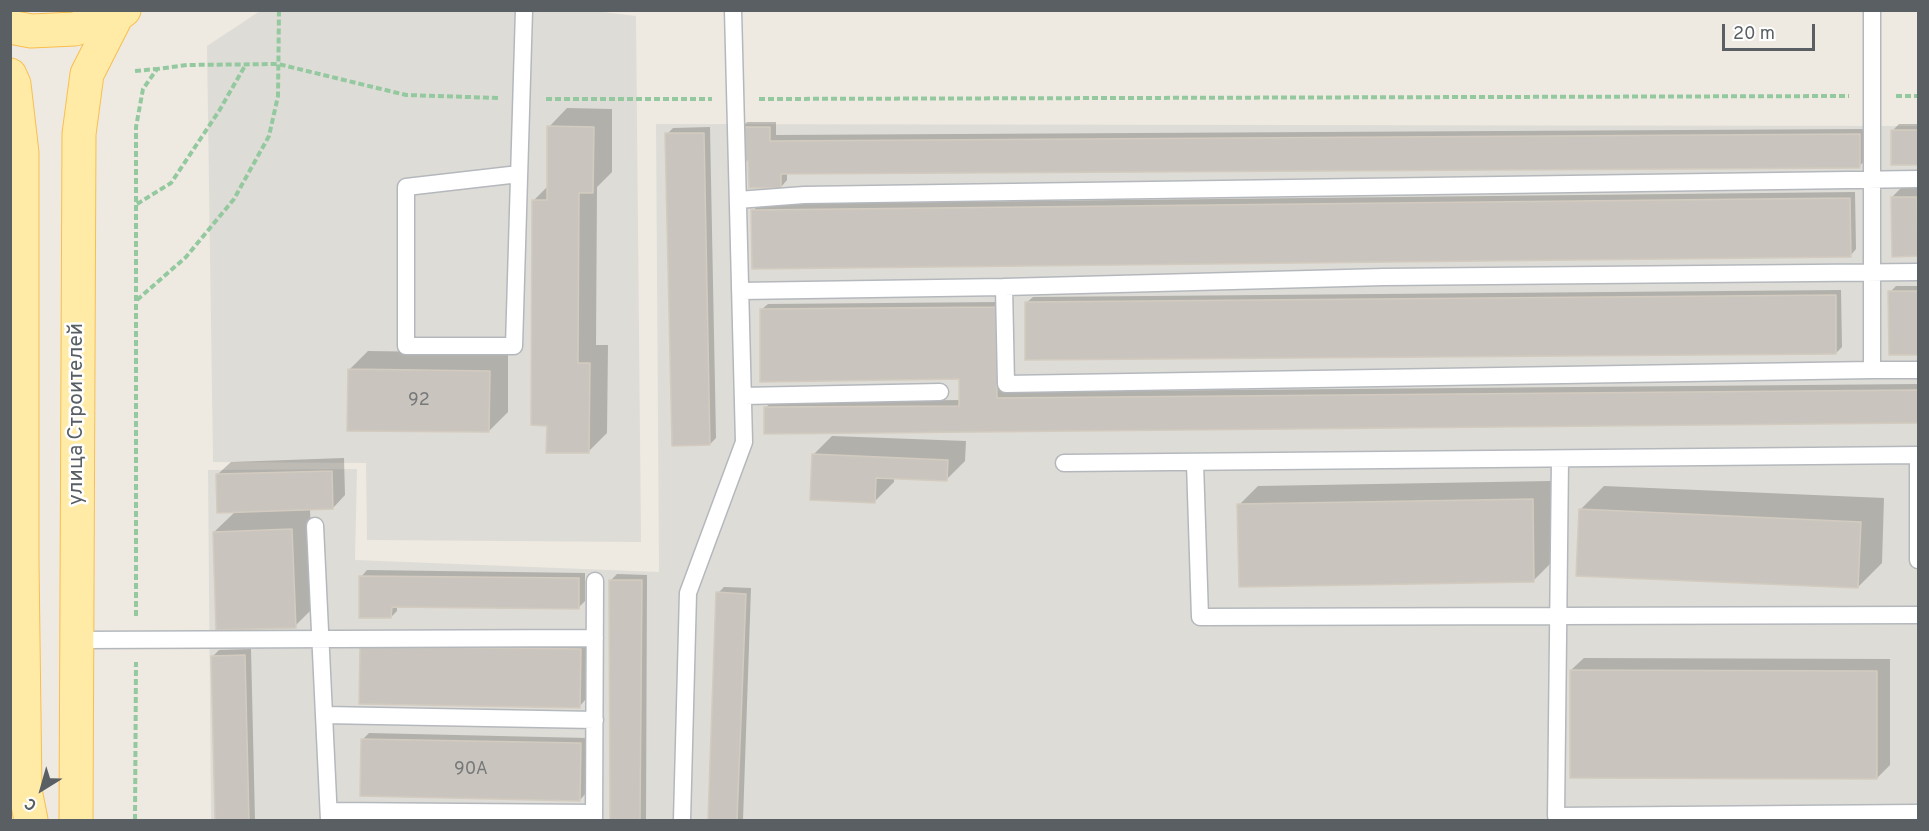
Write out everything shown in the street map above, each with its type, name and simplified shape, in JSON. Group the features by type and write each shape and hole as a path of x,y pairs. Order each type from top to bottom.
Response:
{"main road":[{"name":"улица Строителей","path":"10,27 31,31 75,29 121,13"},
{"name":"улица Строителей","path":"76,820 79,134 87,74 121,13"},
{"path":"10,75 14,84 22,153 16,563 17,706 25,790 31,820"}],"lane":[{"path":"519,174 406,187 406,346 514,346 524,10"},
{"path":"682,820 688,593 744,442 733,10"},
{"path":"1872,10 1872,370"},
{"path":"738,200 804,195 1918,179"},
{"path":"740,291 1384,277 1918,272"},
{"path":"1004,287 1006,384 1918,370"},
{"path":"743,396 940,392"},
{"path":"1064,463 1918,455 1918,560"},
{"path":"1560,459 1556,816 1918,813"},
{"path":"1195,462 1200,617 1918,615"},
{"path":"315,526 329,816 594,817 595,581"},
{"path":"77,640 595,638"},
{"path":"324,715 595,720"}],"path":[{"path":"136,300 186,257 234,199 269,135 278,96 279,10"},
{"path":"136,204 171,183 219,111 246,64"},
{"path":"135,71 157,69"}],"shaded area":[{"path":"586,10 636,16 641,542 367,540 366,463 213,462 207,46 260,11"},
{"path":"656,124 1918,126 1918,820 211,820 208,470 357,469 355,560 659,572"}],"building":[{"path":"547,126 594,127 593,193 579,193 578,363 590,363 589,453 546,453 547,426 531,425 532,200 547,200"},
{"path":"739,127 770,127 770,141 1860,134 1860,168 781,174 781,188 749,188 748,161 740,161"},
{"path":"1891,130 1918,130 1918,165 1891,165"},
{"path":"665,133 704,133 710,445 672,446"},
{"path":"1891,197 1917,197 1918,256 1892,257"},
{"path":"1850,198 1851,257 752,269 751,210"},
{"path":"1888,291 1918,291 1918,355 1889,355"},
{"path":"1836,295 1836,354 1025,360 1025,302"},
{"path":"996,307 997,398 1918,390 1918,423 764,434 764,407 959,406 959,379 760,382 760,309"},
{"path":"348,369 490,371 489,432 347,431"},
{"path":"812,454 948,460 947,481 876,478 875,503 810,500"},
{"path":"332,471 333,509 217,513 216,474"},
{"path":"1533,499 1534,582 1239,587 1237,504"},
{"path":"1579,509 1861,522 1858,588 1576,576"},
{"path":"292,529 296,628 216,630 213,532"},
{"path":"359,576 579,578 579,609 392,607 391,618 359,618"},
{"path":"609,580 642,580 640,820 610,820"},
{"path":"716,592 746,594 737,820 708,820"},
{"path":"360,646 581,649 580,708 359,704"},
{"path":"245,655 249,820 215,820 211,656"},
{"path":"1570,670 1877,671 1877,779 1570,778"},
{"path":"361,739 581,743 580,801 360,796"}]}
